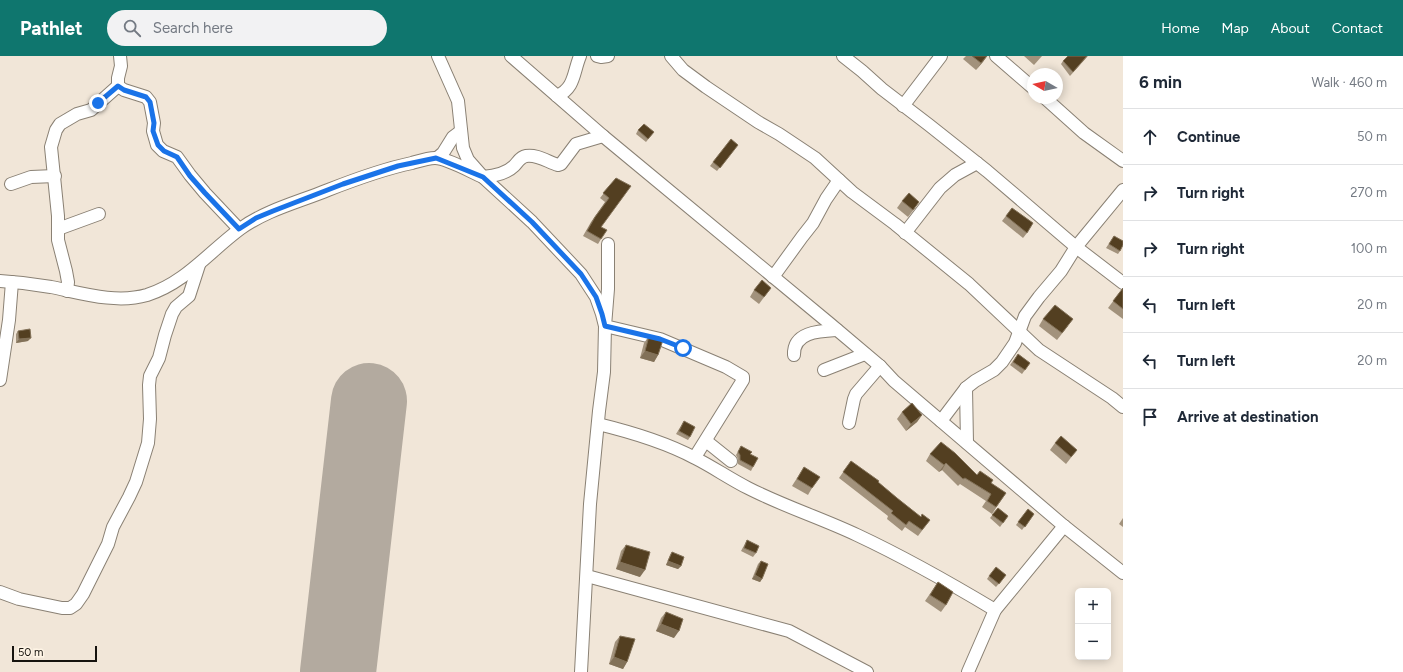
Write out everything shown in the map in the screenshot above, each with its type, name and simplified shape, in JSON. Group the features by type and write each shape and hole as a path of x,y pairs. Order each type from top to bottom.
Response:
{"street":[{"path":"67,291 68,282 58,240 55,176 51,147 56,130 60,124 77,114 91,110 118,86 120,56"},
{"path":"438,56 458,101 463,148 468,160 483,177 532,222 581,274 596,297 605,326"},
{"path":"511,56 600,133 880,366 894,381 941,422 1064,526 1123,573"},
{"path":"557,96 564,93 570,86 580,56"},
{"path":"597,56 608,56"},
{"path":"843,56 903,106 976,163 1076,248 1123,283"},
{"path":"903,106 941,56"},
{"path":"996,56 1027,83"},
{"path":"676,58 683,70 706,87 815,158 852,192 969,284 1018,332 1039,350 1112,398 1123,407"},
{"path":"118,86 124,90 146,97 150,102 154,123 153,131 158,145 164,151 177,157 190,176 239,229"},
{"path":"1052,104 1084,133 1123,161"},
{"path":"0,380 9,320 6,281 109,297 127,298 146,295 165,288 178,280 199,265 239,229 256,218 343,184 398,166 436,158 443,153 453,137 461,131"},
{"path":"436,158 483,177 491,177 503,174 515,165 522,157 526,156 537,156 558,165 561,164 576,144 588,140 600,133"},
{"path":"906,233 940,188 955,175 976,163"},
{"path":"11,184 31,177 55,176"},
{"path":"773,277 813,223 826,199 839,180"},
{"path":"941,422 966,388 994,370 1002,362 1015,343 1025,316 1061,271 1076,248 1123,190"},
{"path":"58,229 98,214"},
{"path":"581,672 590,504 604,372 605,326 608,289 608,244"},
{"path":"0,592 11,595 19,600 62,608 70,608 76,604 83,594 108,544 113,527 133,489 148,443 150,419 150,376 159,358 172,314 176,307 189,296 199,265"},
{"path":"605,326 660,339 743,376 743,380 695,457"},
{"path":"794,355 794,348 797,340 822,331 837,330"},
{"path":"824,370 865,354"},
{"path":"849,423 856,394 880,366"},
{"path":"966,388 967,443"},
{"path":"598,424 627,431 695,457 747,488 855,534 902,557 995,610"},
{"path":"706,441 731,461"},
{"path":"969,672 995,610 1064,526"},
{"path":"587,576 789,631 868,672"}],"building":[{"path":"972,56 987,56 981,63"},
{"path":"1068,56 1087,56 1073,72 1063,61"},
{"path":"644,124 654,132 648,139 638,130"},
{"path":"731,139 738,145 720,168 713,162"},
{"path":"616,178 631,186 601,227 607,230 601,239 587,231 609,198 603,193"},
{"path":"909,193 919,202 913,210 902,201"},
{"path":"1012,208 1033,223 1027,233 1006,216"},
{"path":"1114,236 1123,241 1120,251 1109,244"},
{"path":"762,280 771,288 764,297 754,290"},
{"path":"1123,288 1123,309 1113,301"},
{"path":"1055,305 1073,319 1062,333 1043,319"},
{"path":"30,329 31,338 19,339 18,331"},
{"path":"649,336 663,340 658,355 645,351"},
{"path":"1018,354 1030,363 1025,370 1013,362"},
{"path":"912,403 922,415 911,424 902,412"},
{"path":"684,421 695,427 690,437 679,431"},
{"path":"1061,436 1077,450 1071,457 1055,443"},
{"path":"941,442 955,453 977,475 980,471 993,480 991,483 1006,493 996,507 987,501 991,494 965,478 963,479 946,463 944,465 930,454"},
{"path":"741,446 752,452 750,454 758,458 753,467 740,460 740,455 738,452"},
{"path":"851,461 879,481 878,482 921,517 922,514 930,520 922,530 909,521 906,525 891,513 893,511 843,472"},
{"path":"804,467 820,477 812,488 797,479"},
{"path":"998,508 1008,516 1003,523 992,515"},
{"path":"1028,509 1034,514 1025,527 1018,522"},
{"path":"747,540 759,546 756,553 744,548"},
{"path":"626,545 650,552 645,570 620,562"},
{"path":"672,552 684,557 681,566 668,561"},
{"path":"761,561 768,564 762,579 755,575"},
{"path":"996,567 1006,575 999,584 989,576"},
{"path":"938,582 953,592 946,605 930,595"},
{"path":"666,612 683,619 679,631 661,624"},
{"path":"620,636 635,639 627,662 614,657"}],"runway":[{"path":"338,672 369,401"}],"route":[{"path":"98,103 118,86 124,90 146,97 150,102 152,109 154,123 153,131 158,145 164,151 177,157 184,165 190,176 239,229 256,218 273,211 343,184 398,166 436,158 454,164 483,177 532,222 581,274 596,297 605,326 660,339 683,348"}]}
